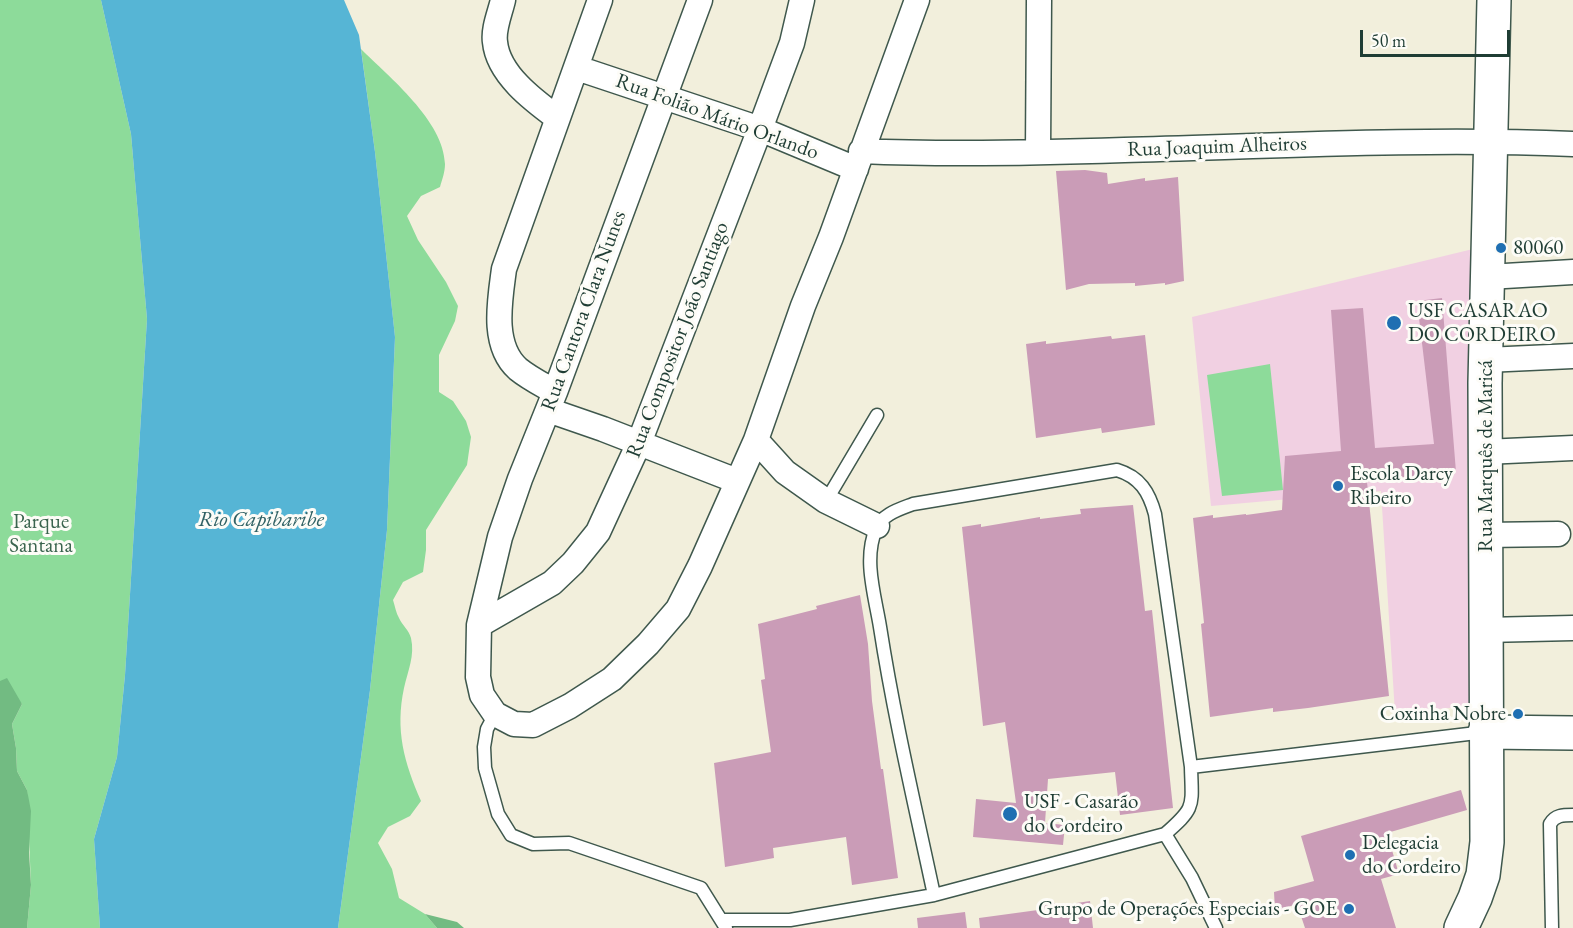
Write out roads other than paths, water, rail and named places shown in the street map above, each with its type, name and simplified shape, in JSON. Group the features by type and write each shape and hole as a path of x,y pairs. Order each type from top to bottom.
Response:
{"main road":[{"name":"Rua Marquês de Maricá","path":"1461,928 1483,875 1487,842 1485,452 1494,0"},
{"path":"1485,732 1573,733"}],"street":[{"path":"503,0 495,42 501,59 525,94 556,117"},
{"path":"600,0 577,68 556,117 504,269 499,329 506,350 517,368 551,401 639,443 737,481"},
{"name":"Rua Cantora Clara Nunes","path":"495,714 482,695 478,677 479,625 500,537 700,0"},
{"name":"Rua Compositor João Santiago","path":"479,625 552,583 573,563 598,532 639,443 760,129 792,43 802,0"},
{"path":"495,714 514,724 533,725 570,706 612,679 648,644 678,609 700,566 756,440 803,306 831,237 917,0"},
{"path":"1038,153 1039,0"},
{"name":"Rua Folião Mário Orlando","path":"577,68 859,160"},
{"name":"Rua Joaquim Alheiros","path":"859,160 921,154 1491,141 1573,144"},
{"path":"1488,277 1573,272"},
{"path":"1486,360 1573,356"},
{"path":"756,440 785,472 826,501 877,526"},
{"path":"1485,452 1573,448"},
{"path":"1485,535 1558,534"},
{"path":"1485,630 1573,628"}],"lane":[{"path":"826,501 877,415"},
{"path":"495,714 487,729 484,747 485,768 498,814 511,835 533,844 569,843 701,888 724,924 790,920 934,895 1165,834 1186,815 1192,802 1191,766 1155,514 1150,497 1139,480 1127,473 1117,470 913,504 890,513 877,526 871,546 872,579 888,677 934,895"},
{"path":"1191,766 1485,732"},
{"path":"1552,928 1550,824 1559,816 1573,815"},
{"path":"1165,834 1191,878 1216,928"}],"water":[{"name":"Rio Capibaribe","path":"101,0 344,0 359,35 375,152 395,337 387,530 370,690 338,928 100,928 94,839 117,757 125,675 147,319 131,134"}],"place":[{"name":"80060","path":"1501,248"},
{"name":"USF CASARAO DO CORDEIRO","path":"1394,323"},
{"name":"Escola Darcy Ribeiro","path":"1338,486"},
{"name":"Coxinha Nobre","path":"1518,714"},
{"name":"USF - Casarão do Cordeiro","path":"1010,814"},
{"name":"Delegacia do Cordeiro","path":"1350,855"},
{"name":"Grupo de Operações Especiais - GOE","path":"1349,909"}],"park label":[{"name":"Parque Santana","path":"41,534"}]}
